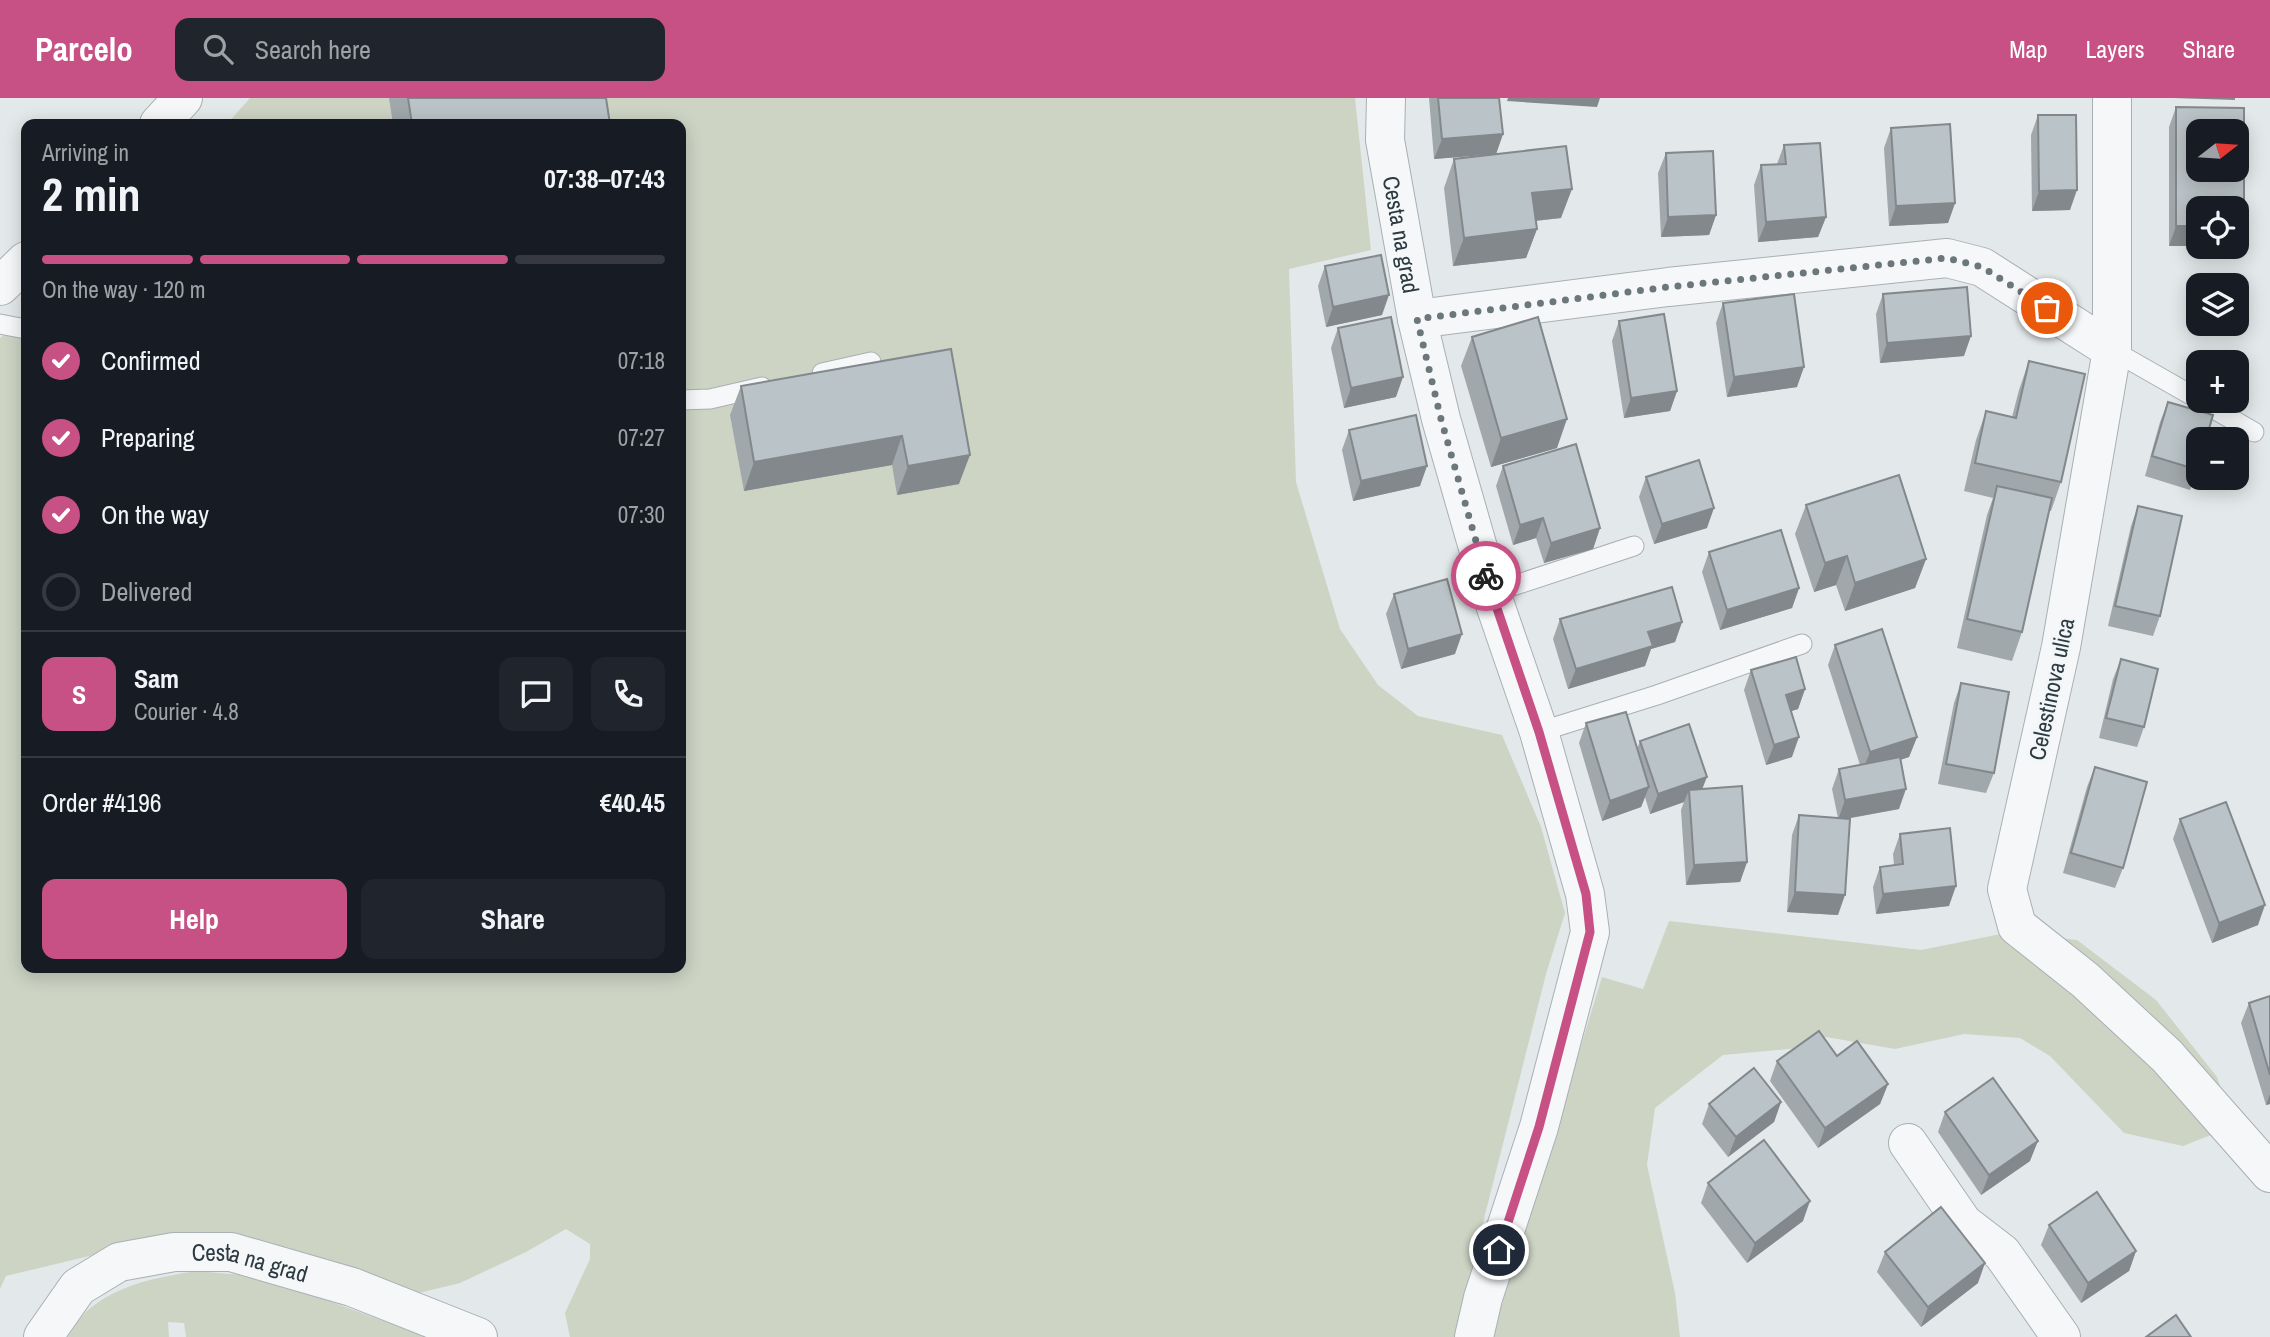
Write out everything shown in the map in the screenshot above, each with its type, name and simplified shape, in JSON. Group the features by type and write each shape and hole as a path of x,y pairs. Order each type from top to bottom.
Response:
{"street":[{"path":"164,119 183,98"},
{"name":"Cesta na grad","path":"1386,98 1385,140 1417,319 1441,419 1491,593 1539,732 1586,894 1590,932 1539,1127 1483,1298 1474,1337"},
{"name":"Celestinova ulica","path":"2112,98 2112,350 2061,647 2007,889 2017,926 2085,981 2167,1056 2270,1173"},
{"path":"1417,319 1668,287 1947,258 1982,267 2112,350"},
{"path":"0,286 21,266"},
{"path":"1908,1143 1963,1223 2002,1253 2061,1337"},
{"name":"Cesta na grad","path":"43,1337 78,1287 119,1262 174,1252 231,1252 352,1287 478,1337"}],"lane":[{"path":"0,324 21,328"},
{"path":"2112,350 2186,393"},
{"path":"804,377 871,362"},
{"path":"686,400 710,399 777,384"},
{"path":"2221,413 2254,432"},
{"path":"1491,593 1634,546"},
{"path":"1539,732 1657,695 1802,644"}],"green space":[{"path":"250,98 1355,98 1371,250 1289,269 1296,482 1340,629 1378,685 1418,716 1502,735 1541,827 1565,913 1546,974 1454,1337 570,1337 565,1313 590,1259 590,1244 566,1229 526,1252 460,1283 411,1295 135,1245 6,1276 0,1289 0,338 21,322 21,973 686,973 686,119 231,119"},
{"path":"1669,921 1921,950 2011,932 2077,940 2156,1000 2217,1077 2228,1109 2221,1131 2183,1146 2124,1133 2050,1056 2020,1038 1964,1034 1895,1049 1826,1037 1810,1047 1723,1055 1655,1108 1647,1165 1675,1293 1680,1337 1492,1337 1602,977 1643,989"},
{"path":"196,1271 242,1275 294,1288 427,1337 186,1337 184,1323 168,1322 169,1337 68,1337 85,1313 113,1294 153,1279"}],"building":[{"path":"408,98 606,98 609,119 411,119"},
{"path":"1438,98 1499,98 1503,134 1442,139"},
{"path":"2176,107 2244,108 2244,119 2186,119 2186,182 2244,182 2244,196 2186,196 2186,226 2176,226"},
{"path":"2038,115 2076,115 2077,190 2039,191"},
{"path":"1950,124 1955,203 1896,206 1891,128"},
{"path":"1820,143 1826,217 1766,222 1761,165 1786,164 1784,145"},
{"path":"1566,146 1572,189 1532,193 1537,229 1464,238 1454,159"},
{"path":"1713,151 1716,215 1668,217 1666,153"},
{"path":"1381,255 1389,295 1333,307 1325,266"},
{"path":"1967,287 1971,336 1887,343 1883,294"},
{"path":"1794,294 1804,367 1734,377 1723,303"},
{"path":"1664,314 1677,391 1631,398 1619,321"},
{"path":"1391,317 1403,377 1351,388 1338,328"},
{"path":"1538,317 1567,419 1501,438 1472,337"},
{"path":"951,349 970,455 908,466 902,436 754,462 741,386"},
{"path":"2029,361 2085,374 2061,482 1975,463 1986,411 2016,418"},
{"path":"2168,402 2186,407 2186,413 2213,415 2210,427 2186,427 2186,466 2152,456"},
{"path":"1416,415 1427,466 1361,481 1349,430"},
{"path":"1576,444 1600,528 1551,543 1543,518 1520,525 1503,466"},
{"path":"1699,460 1714,508 1662,524 1646,477"},
{"path":"1899,475 1926,559 1855,583 1847,556 1825,563 1806,505"},
{"path":"1997,486 2052,498 2022,632 1967,619"},
{"path":"2138,506 2182,516 2160,616 2115,606"},
{"path":"1781,530 1799,588 1727,610 1709,552"},
{"path":"1447,579 1462,634 1408,649 1394,594"},
{"path":"1672,587 1682,622 1648,632 1653,646 1576,669 1560,619"},
{"path":"1882,629 1917,737 1870,752 1835,645"},
{"path":"1796,657 1805,689 1786,695 1799,737 1774,745 1751,670"},
{"path":"2121,659 2158,669 2144,727 2106,718"},
{"path":"1961,683 2009,692 1994,773 1946,764"},
{"path":"1626,712 1649,787 1610,801 1586,723"},
{"path":"1689,724 1707,777 1658,794 1640,741"},
{"path":"1900,757 1906,789 1845,800 1839,769"},
{"path":"2095,767 2147,782 2123,868 2071,853"},
{"path":"1742,786 1747,862 1694,865 1689,790"},
{"path":"2226,802 2265,905 2219,923 2180,819"},
{"path":"1799,815 1850,819 1845,895 1795,892"},
{"path":"1950,828 1956,886 1883,894 1880,867 1903,864 1900,834"},
{"path":"2270,996 2270,1075 2249,1003"},
{"path":"1819,1031 1837,1056 1857,1041 1888,1084 1825,1128 1777,1061"},
{"path":"1754,1068 1781,1102 1736,1137 1709,1104"},
{"path":"1993,1078 2038,1141 1989,1175 1945,1112"},
{"path":"1764,1140 1810,1201 1755,1243 1708,1183"},
{"path":"2097,1192 2136,1251 2088,1283 2049,1225"},
{"path":"1941,1207 1985,1263 1928,1307 1885,1252"},
{"path":"2176,1315 2191,1337 2146,1337"}],"way so far":[{"path":"1486,576 1441,419 1417,319 1668,287 1947,258 1982,267 2047,308"}],"route":[{"path":"1486,576 1539,732 1586,894 1590,932 1539,1127 1499,1250"}]}
